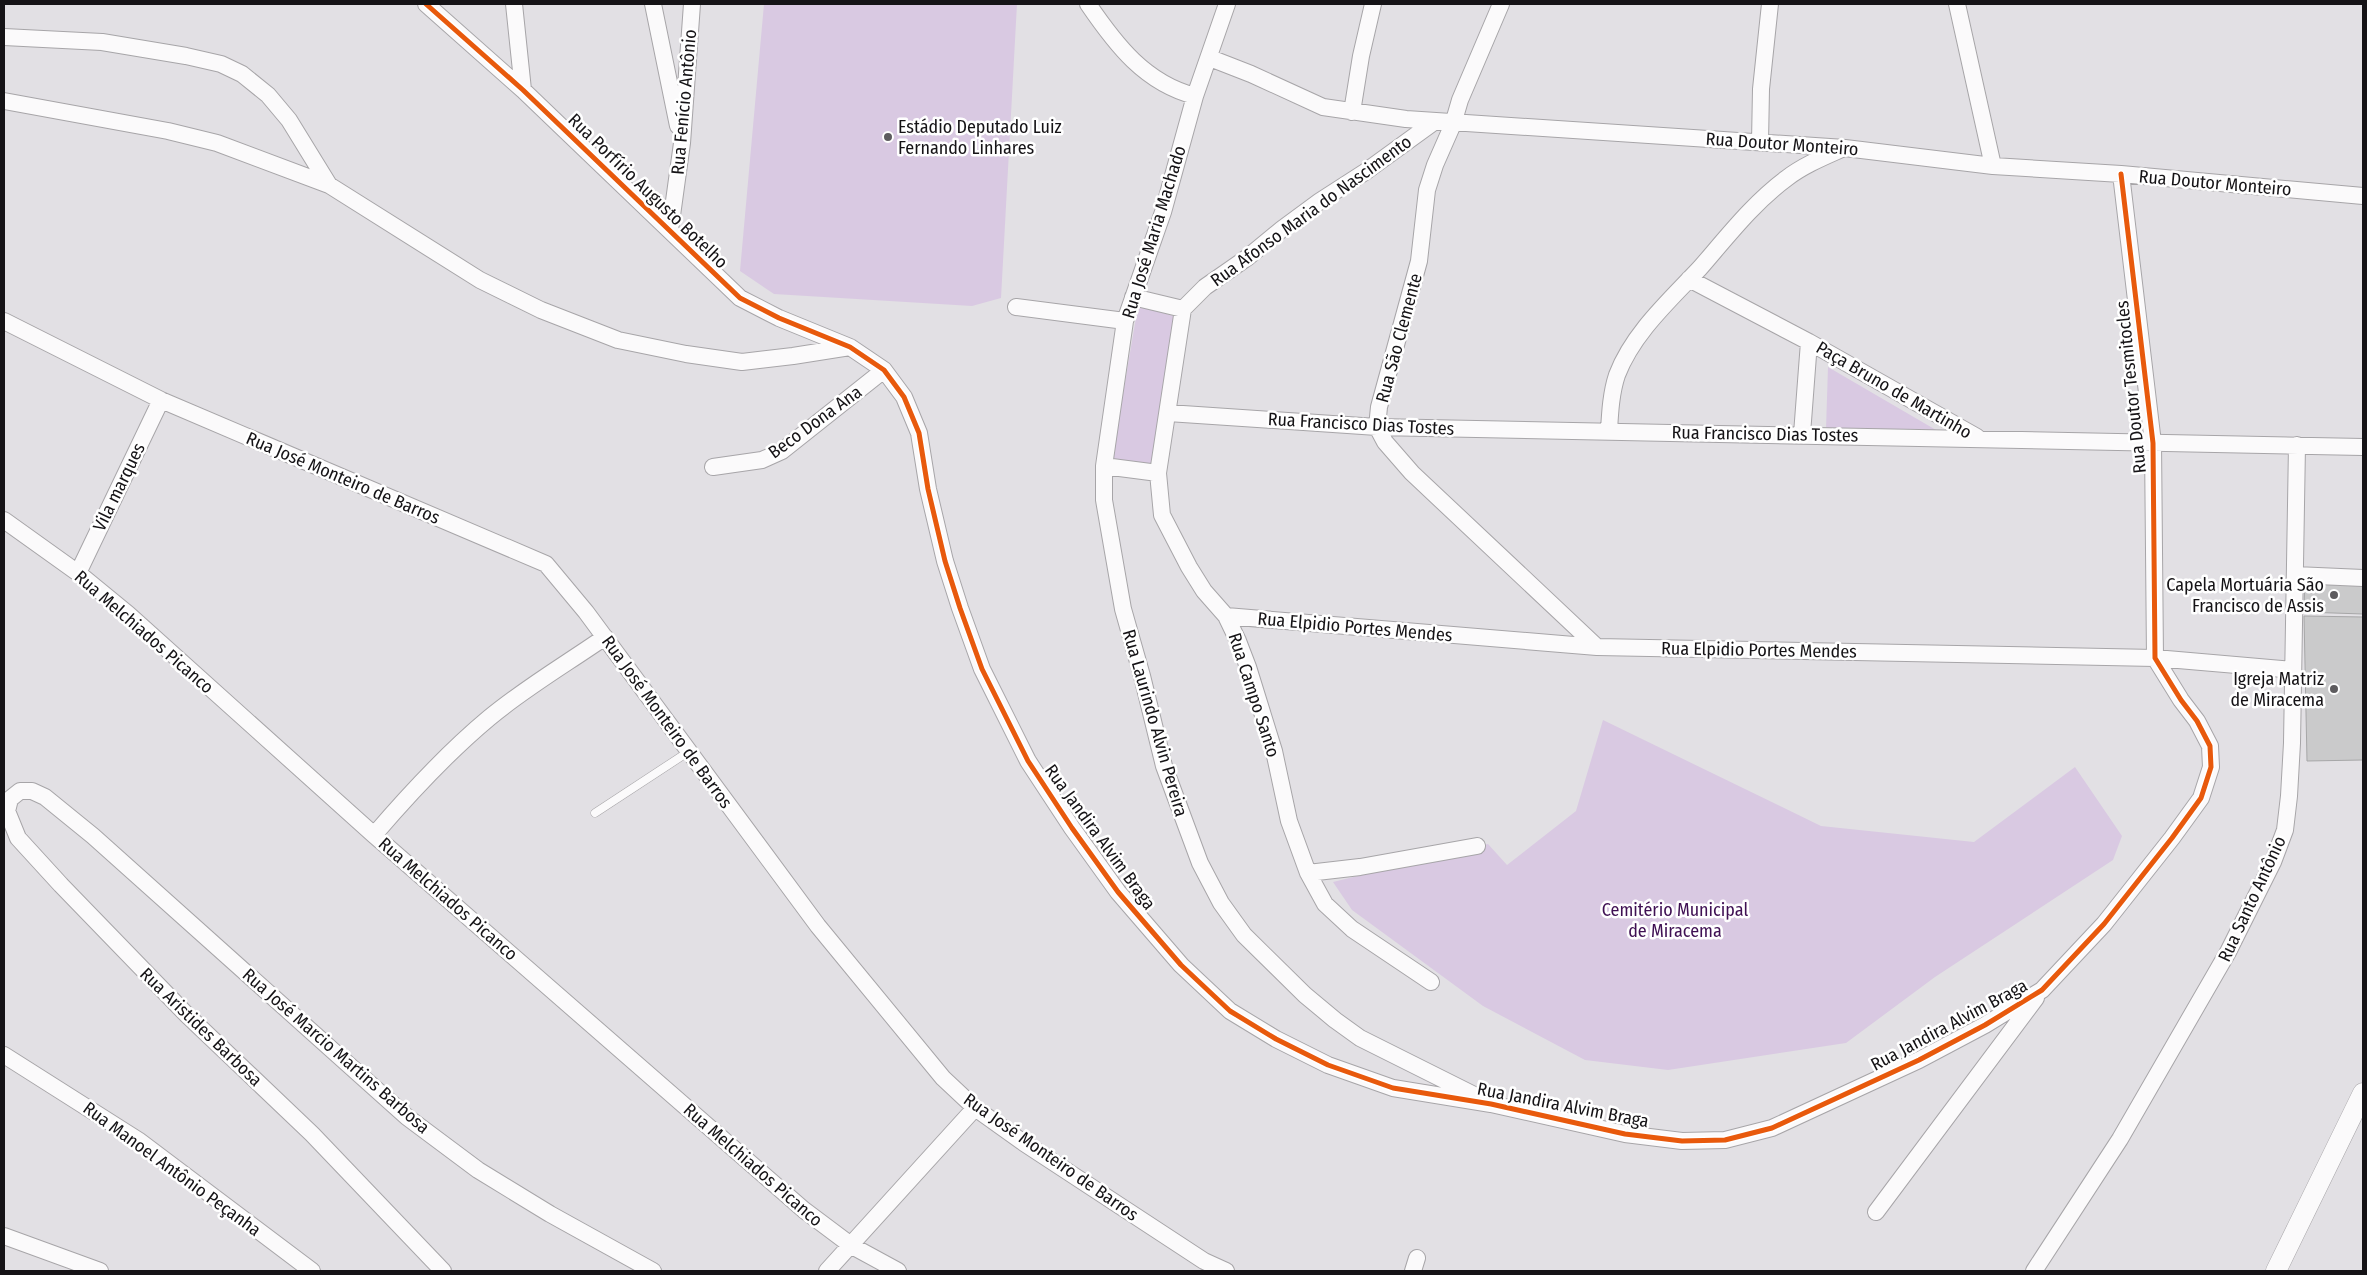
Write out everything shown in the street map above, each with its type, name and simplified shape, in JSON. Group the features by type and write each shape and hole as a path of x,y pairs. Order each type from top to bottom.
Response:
{"street":[{"name":"Rua Porfírio Augusto Botelho","path":"426,4 524,90 670,230 703,265 740,298 779,318 850,347"},
{"path":"514,4 524,90"},
{"path":"653,4 682,143"},
{"name":"Rua Fenício Antônio","path":"670,230 682,143 692,4"},
{"path":"1088,4 1135,63 1174,90 1195,96"},
{"name":"Rua José Maria Machado","path":"1104,466 1125,322 1163,212 1195,96 1210,58 1227,4"},
{"path":"1352,112 1360,56 1374,4"},
{"name":"Rua São Clemente","path":"1501,4 1460,100 1453,124 1435,165 1427,190 1420,261 1379,407 1377,427 1386,442 1412,473 1597,647"},
{"path":"1760,142 1761,89 1770,4"},
{"path":"1960,4 1994,166"},
{"path":"4,37 102,42 186,56 221,64 242,74 268,95 289,120 329,185"},
{"name":"Rua Doutor Monteiro","path":"1210,58 1323,106 1352,112 1434,122 1845,148 1994,166 2120,174 2363,196"},
{"path":"4,101 217,143 329,185 480,280 541,310 618,340 686,354 742,362 850,347"},
{"name":"Rua Afonso Maria do Nascimento","path":"1183,309 1205,287 1248,257 1290,223 1434,122"},
{"path":"1609,431 1612,398 1617,376 1629,351 1670,299 1762,199 1802,168 1845,148"},
{"name":"Rua Doutor Tesmitocles","path":"2120,174 2154,443 2155,658"},
{"name":"Paça Bruno de Martinho","path":"1689,279 1809,342 1978,438"},
{"path":"1133,297 1183,309"},
{"path":"1016,307 1125,322"},
{"name":"Rua Campo Santo","path":"1183,309 1158,473 1162,515 1174,541 1204,591 1226,616 1248,667 1274,751 1289,821 1308,873 1325,904 1352,929 1431,982"},
{"name":"Rua José Monteiro de Barros","path":"4,321 161,400 546,564 604,637 818,926 943,1078 975,1108 1122,1208 1204,1261 1226,1271"},
{"name":"Paça Bruno de Martinho","path":"1802,434 1809,342"},
{"name":"Rua Jandira Alvim Braga","path":"850,347 884,370 904,397 919,433 928,488 945,561 982,669 1028,761 1072,828 1118,892 1181,965 1230,1011 1276,1039 1328,1065 1393,1088 1491,1104 1625,1134 1682,1141 1725,1140 1772,1128 1920,1060 1985,1025 2042,990 2104,924 2201,798 2211,767 2210,746 2197,720 2181,700 2155,658"},
{"name":"Beco Dona Ana","path":"713,467 762,460 782,451 884,370"},
{"name":"Vila marques","path":"78,573 161,400"},
{"name":"Rua Francisco Dias Tostes","path":"1168,413 1377,427 1802,434 2363,447"},
{"name":"Rua Santo Antônio","path":"2034,1271 2120,1139 2228,952 2273,862 2285,830 2290,796 2297,445"},
{"path":"1104,466 1158,473"},
{"name":"Rua Laurindo Alvin Pereira","path":"1104,466 1104,500 1119,591 1164,766 1200,864 1221,903 1244,935 1305,995 1334,1020 1360,1038 1491,1104"},
{"name":"Rua Melchiados Picanco","path":"4,520 78,573 128,614 374,834 822,1225 852,1246 898,1271"},
{"path":"2295,575 2363,578"},
{"name":"Rua Elpidio Portes Mendes","path":"1226,616 1597,647 2155,658 2293,670"},
{"path":"374,834 442,760 490,717 604,637"},
{"name":"Rua Aristides Barbosa","path":"45,797 32,791 20,791 7,795 7,811 18,838 61,886 187,1015 312,1134 443,1271"},
{"name":"Rua José Marcio Martins Barbosa","path":"45,797 93,836 408,1117 478,1170 550,1214 653,1271"},
{"path":"1308,873 1360,867 1477,846"},
{"path":"1876,1212 2042,990"},
{"name":"Rua Manoel Antônio Peçanha","path":"4,1055 138,1140 312,1271"},
{"path":"2276,1271 2363,1093"},
{"path":"827,1271 852,1246 975,1108"},
{"path":"4,1236 100,1271"}],"lane":[{"path":"595,813 688,752"}],"green space":[{"name":"Estádio Deputado Luiz Fernando Linhares","path":"764,4 1017,4 1001,298 972,306 774,294 740,271"},
{"path":"1138,306 1184,319 1156,468 1111,464"},
{"path":"1828,367 1936,430 1826,429"},
{"name":"Cemitério Municipal de Miracema","path":"1603,720 1821,826 1974,842 2075,767 2122,836 2113,860 1935,977 1846,1043 1668,1070 1585,1060 1483,1006 1352,910 1333,882 1488,844 1507,865 1576,811"}],"building":[{"name":"Capela Mortuária São Francisco de Assis","path":"2305,575 2363,578 2363,614 2304,612"},
{"name":"Igreja Matriz de Miracema","path":"2304,616 2363,617 2363,760 2307,761"}],"cycle path":[{"path":"426,4 523,90 740,298 779,318 850,347 884,370 904,397 919,433 928,489 945,561 982,669 1028,761 1072,828 1118,892 1181,965 1230,1011 1276,1039 1328,1065 1393,1088 1491,1104 1625,1134 1682,1141 1725,1140 1772,1128 1919,1060 1985,1025 2042,990 2104,924 2201,798 2211,767 2210,746 2197,721 2181,700 2155,658 2153,443 2121,174"}],"place":[{"name":"Estádio Deputado Luiz Fernando Linhares","path":"888,137"},
{"name":"Capela Mortuária São Francisco de Assis","path":"2334,595"},
{"name":"Igreja Matriz de Miracema","path":"2334,689"}]}
